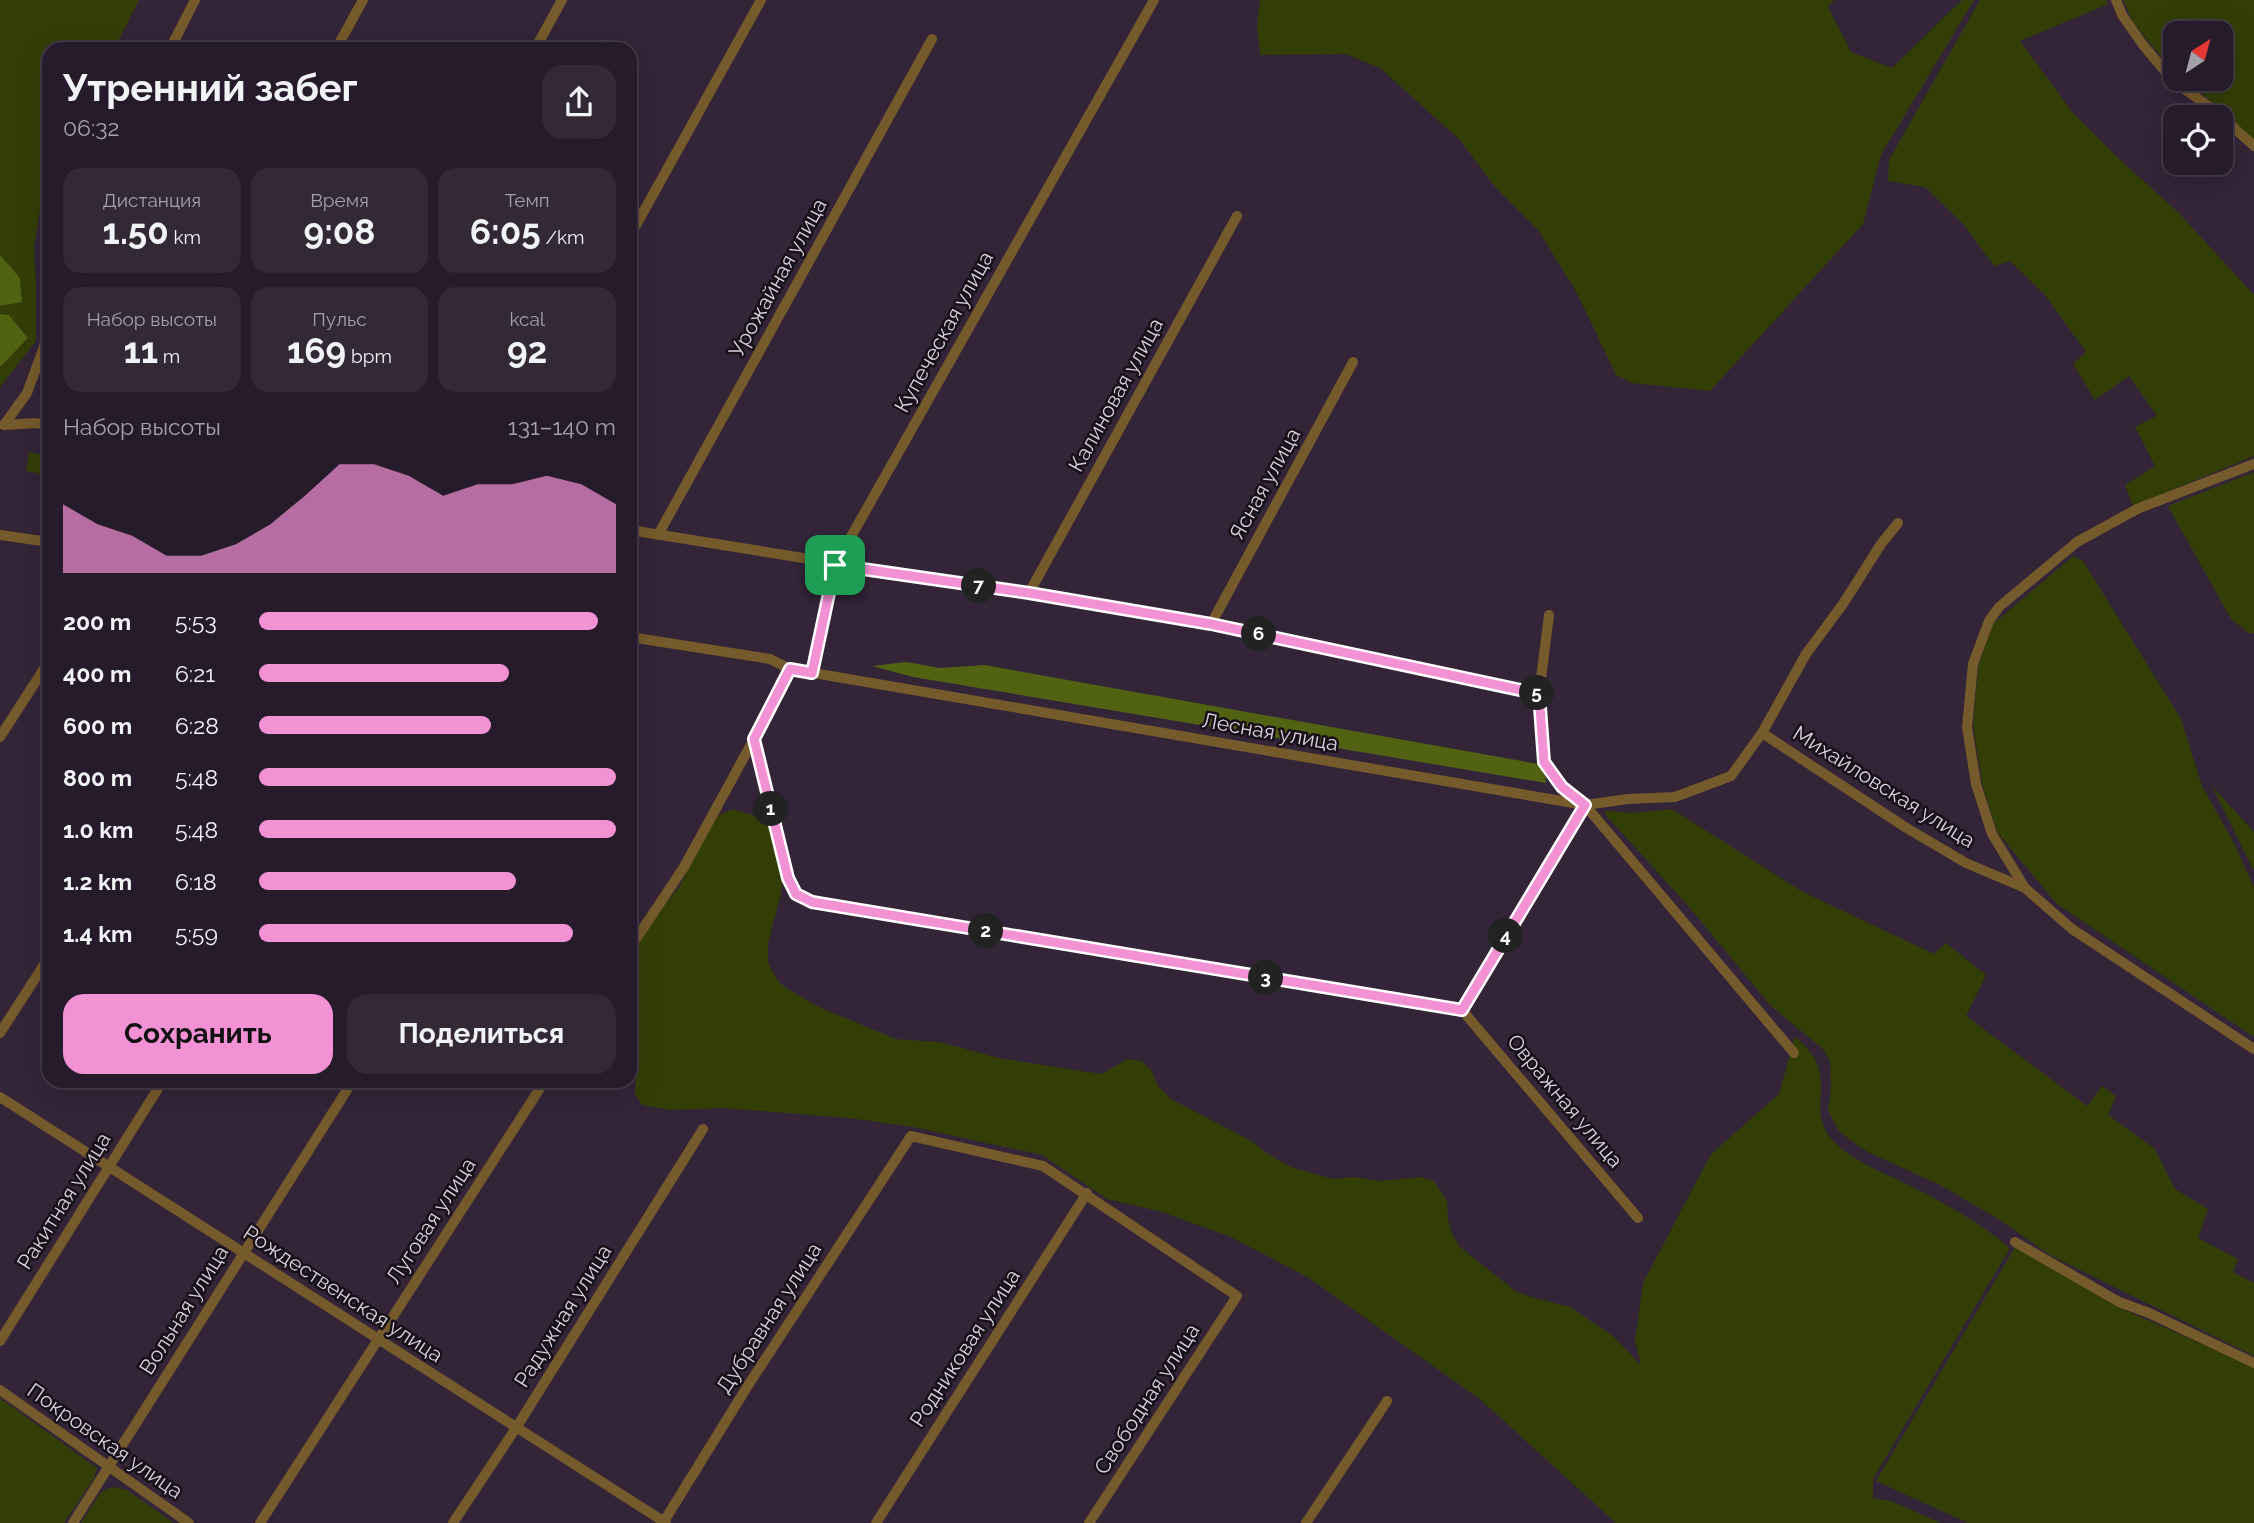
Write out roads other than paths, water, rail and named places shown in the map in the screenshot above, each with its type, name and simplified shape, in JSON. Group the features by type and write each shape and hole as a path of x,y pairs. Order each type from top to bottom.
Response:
{"street":[{"path":"174,42 195,0"},
{"path":"340,42 363,0"},
{"path":"539,42 562,0"},
{"path":"637,223 761,0"},
{"name":"Купеческая улица","path":"812,673 835,565 1154,0"},
{"path":"2116,0 2122,16 2174,82 2213,109 2254,146"},
{"name":"Урожайная улица","path":"658,536 932,39"},
{"name":"Калиновая улица","path":"1029,593 1237,216"},
{"path":"42,352 27,393 4,425 42,425"},
{"name":"Ясная улица","path":"1211,624 1353,362"},
{"name":"Михайловская улица","path":"2254,464 2137,509 2077,542 1999,607 1989,621 1973,664 1967,727 1976,783 1992,834 2025,888 2072,929 2254,1049"},
{"name":"Михайловская улица","path":"1585,805 1628,799 1675,797 1731,776 1762,733 1806,654 1898,523"},
{"path":"637,532 1211,624 1539,694"},
{"path":"0,535 42,541"},
{"path":"1549,615 1539,694 1544,762 1562,787 1585,805 1794,1053"},
{"name":"Лесная улица","path":"637,639 770,659 790,669 812,673 1585,805"},
{"path":"637,938 684,867 790,669"},
{"path":"0,737 42,672"},
{"name":"Михайловская улица","path":"1762,733 1917,835 1966,863 2025,888"},
{"path":"754,739 788,878 796,894 812,902 1462,1010 1585,805"},
{"path":"0,1033 42,968"},
{"name":"Овражная улица","path":"1462,1010 1638,1218"},
{"name":"Ракитная улица","path":"0,1341 158,1088"},
{"name":"Вольная улица","path":"73,1523 348,1088"},
{"name":"Луговая улица","path":"260,1523 540,1088"},
{"name":"Рождественская улица","path":"0,1097 665,1523"},
{"name":"Радужная улица","path":"453,1523 516,1428 703,1129"},
{"name":"Дубравная улица","path":"665,1523 747,1387 911,1136 1043,1166 1087,1194"},
{"name":"Свободная улица","path":"1087,1194 1237,1296 1089,1523"},
{"name":"Родниковая улица","path":"876,1523 1087,1194"},
{"path":"2015,1242 2119,1302 2149,1313 2254,1363"},
{"name":"Покровская улица","path":"0,1390 189,1523"},
{"path":"1306,1523 1387,1401"}]}
